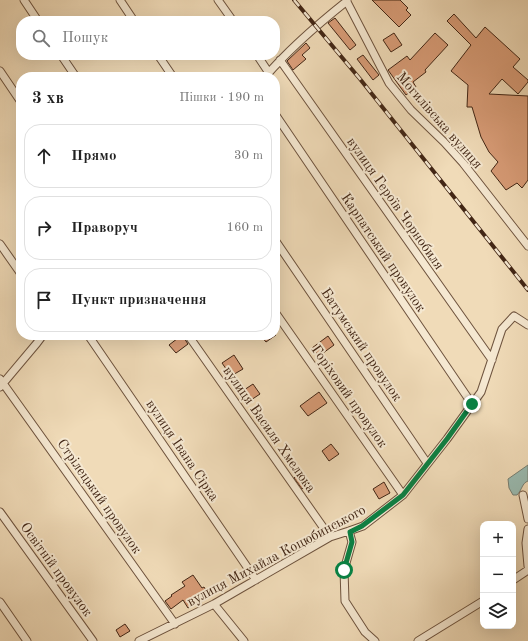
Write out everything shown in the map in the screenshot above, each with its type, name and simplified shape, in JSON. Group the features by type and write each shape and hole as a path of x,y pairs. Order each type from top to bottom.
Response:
{"street":[{"path":"24,0 35,16"},
{"path":"120,0 131,16"},
{"path":"218,0 229,16"},
{"name":"Могилівська вулиця","path":"270,72 309,32 347,1 389,83 411,110 463,163 528,246"},
{"path":"64,60 73,72"},
{"path":"161,60 170,72"},
{"path":"260,60 266,72"},
{"name":"вулиця Героїв Чорнобиля","path":"280,60 492,360"},
{"path":"0,71 16,95"},
{"name":"Карпатський провулок","path":"280,121 472,404"},
{"path":"0,244 16,267"},
{"name":"Батумський провулок","path":"280,247 428,463"},
{"name":"вулиця Михайла Коцюбинського","path":"139,641 214,604 330,537 350,532 362,526 403,495 481,392 502,329 514,316 528,325"},
{"name":"Горіховий провулок","path":"280,319 403,495"},
{"path":"1,383 40,340"},
{"name":"вулиця Івана Сірка","path":"91,340 256,580"},
{"name":"вулиця Василя Хмелюка","path":"192,340 330,537"},
{"name":"Стрілецький провулок","path":"1,383 175,624"},
{"path":"523,495 528,519"},
{"name":"Освітній провулок","path":"0,512 93,641"},
{"path":"528,529 526,543 528,566"},
{"path":"350,532 352,542 344,570 345,601 365,632 375,641"},
{"path":"516,578 528,570"},
{"path":"0,602 27,641"},
{"path":"418,641 480,603"},
{"path":"214,604 244,641"}],"water":[{"path":"528,465 528,481 524,483 517,495 513,495 509,488 508,479"}],"building":[{"path":"372,0 400,0 408,8 406,10 411,15 399,27"},
{"path":"454,14 476,38 485,27 520,59 513,67 528,80 528,82 518,94 502,79 489,94 528,96 528,180 522,188 517,183 506,190 491,171 498,162 489,152 481,137 472,107 467,107 468,85 451,71 471,45 447,21"},
{"path":"335,18 356,45 350,50 328,23"},
{"path":"394,33 402,45 391,52 383,40"},
{"path":"435,33 448,45 425,70 426,72 413,82 416,87 406,95 388,70 407,56 410,60"},
{"path":"306,43 310,48 302,55 306,59 293,70 287,61"},
{"path":"363,55 379,75 373,80 357,59"},
{"path":"328,336 334,345 319,356 312,348"},
{"path":"176,340 185,340 188,344 176,353 169,345"},
{"path":"234,355 243,369 231,376 222,363"},
{"path":"253,384 260,394 248,402 241,392"},
{"path":"319,392 327,403 308,416 300,406"},
{"path":"331,444 339,454 329,461 322,451"},
{"path":"299,474 307,485 302,489 294,478"},
{"path":"384,482 390,493 379,499 373,489"},
{"path":"193,575 210,596 200,603 199,601 188,608 183,600 171,609 165,601 185,586 182,582"},
{"path":"125,624 130,631 120,637 116,630"}],"railway":[{"path":"294,0 360,79 528,290"}],"route":[{"path":"344,570 352,542 350,532 362,526 403,495 447,439 472,404"}]}
